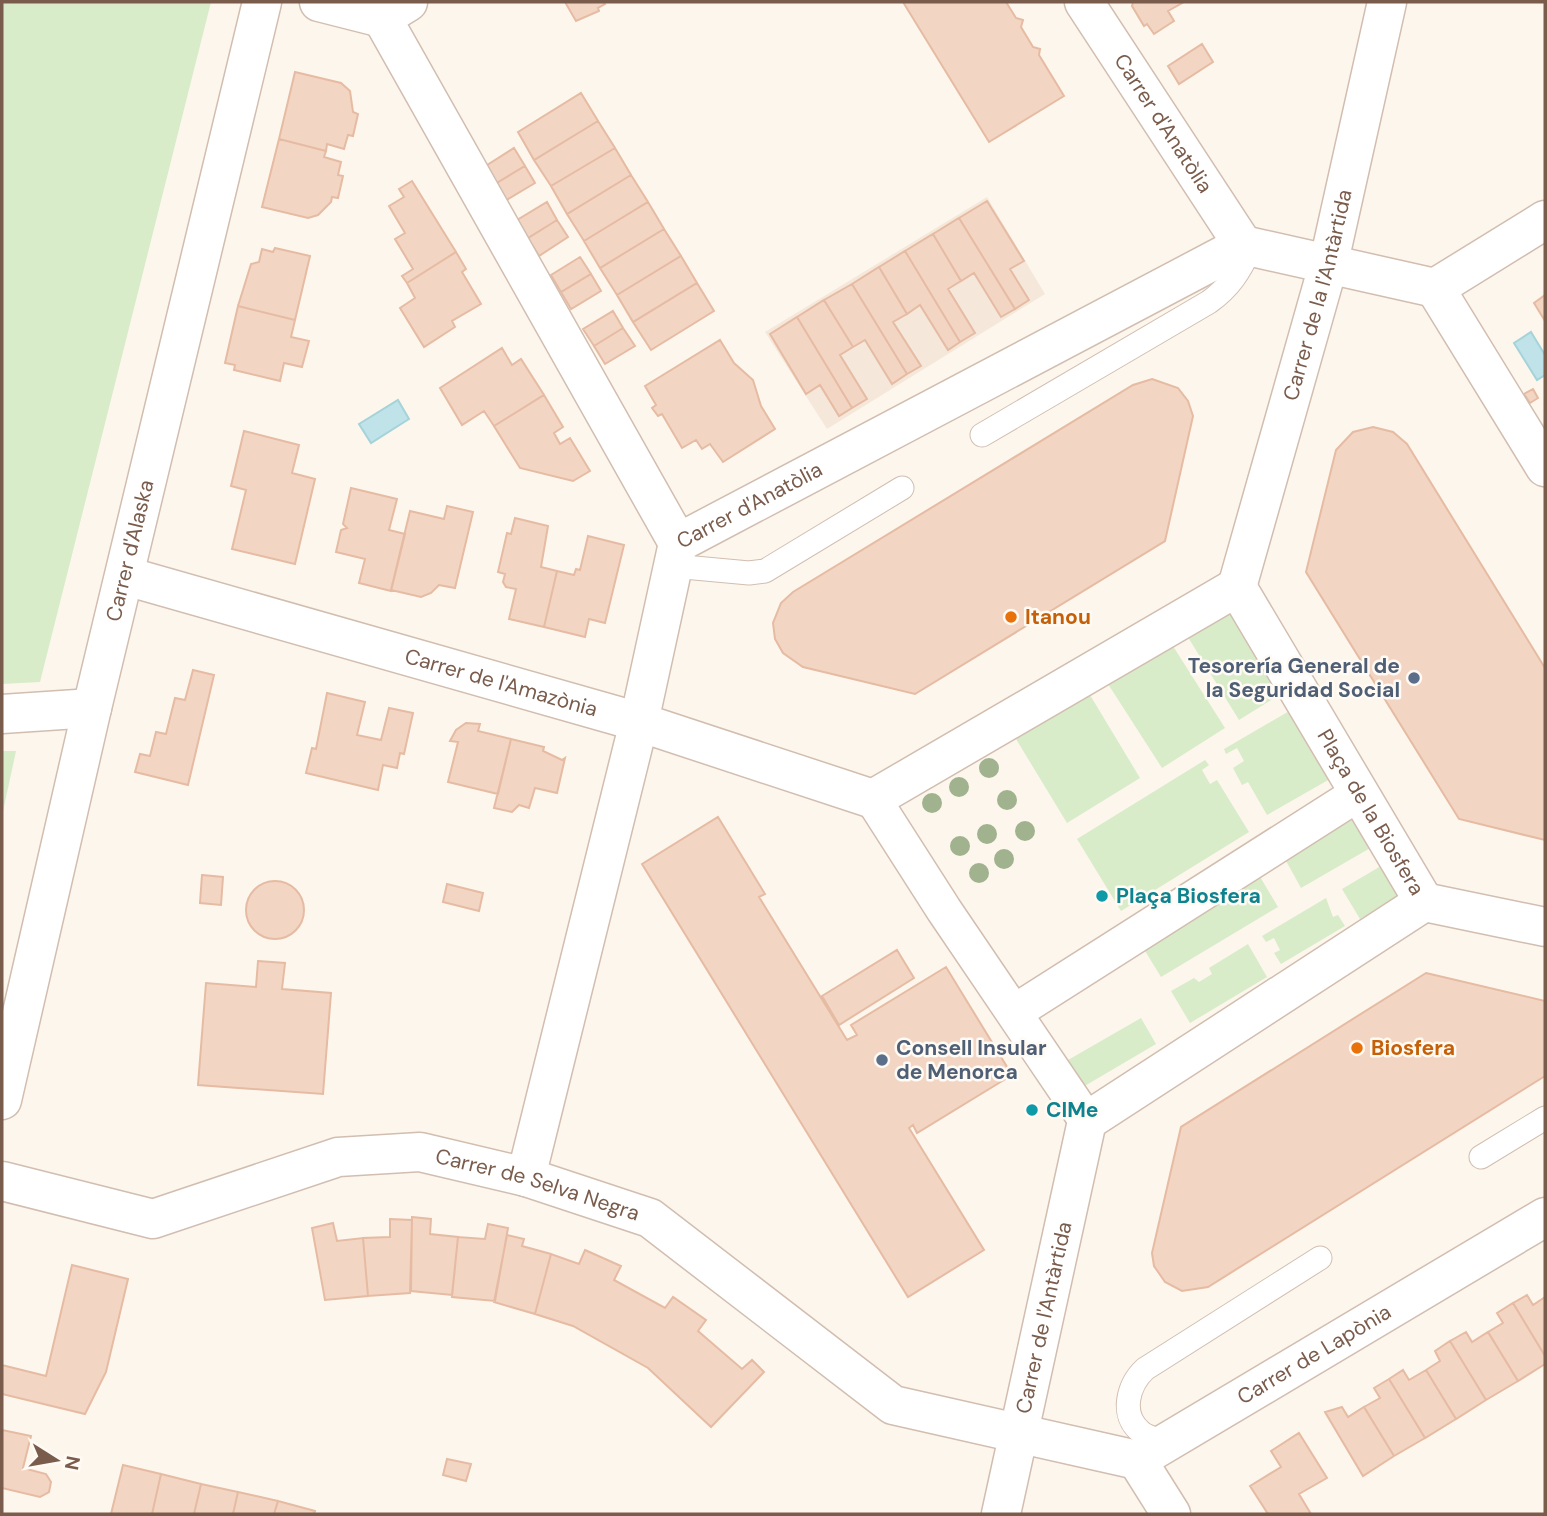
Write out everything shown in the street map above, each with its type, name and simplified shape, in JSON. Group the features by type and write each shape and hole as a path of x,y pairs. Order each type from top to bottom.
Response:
{"street":[{"name":"Carrer d'Alaska","path":"2,1100 92,708 126,576 262,2"},
{"name":"Carrer d'Anatòlia","path":"318,2 395,10 676,555 1247,246 1084,2"},
{"name":"Carrer de la l'Antàrtida","path":"1237,587 1328,266 1387,2"},
{"path":"1247,246 1434,288 1545,220"},
{"path":"1434,288 1545,467"},
{"path":"526,1177 639,722 676,555"},
{"name":"Carrer de l'Amazònia","path":"126,576 639,722 873,799"},
{"path":"1087,1121 944,910 873,799 1237,587"},
{"name":"Plaça de la Biosfera","path":"1087,1121 1424,902 1237,587"},
{"path":"2,714 92,708"},
{"path":"1015,1012 1359,793"},
{"path":"1424,902 1545,927"},
{"name":"Carrer de l'Antàrtida","path":"1001,1514 1087,1121"},
{"name":"Carrer de Selva Negra","path":"2,1181 153,1219 338,1157 420,1152 526,1177 650,1218 893,1405 1019,1433 1151,1452"},
{"name":"Carrer de Lapònia","path":"1151,1452 1545,1217"},
{"path":"1151,1452 1171,1514"}],"lane":[{"path":"982,435 1226,290 1238,274 1247,246"},
{"path":"676,555 749,573 765,571 902,488"},
{"path":"1481,1157 1545,1118"},
{"path":"1151,1452 1128,1409 1132,1382 1145,1369 1320,1258"}],"shaded area":[{"path":"987,197 1045,294 827,429 765,332"}],"green space":[{"path":"2,2 211,2 40,682 2,684"},
{"path":"1234,604 1287,690 1239,720 1186,634"},
{"path":"1171,643 1225,728 1162,768 1108,684"},
{"path":"1090,695 1140,778 1067,823 1016,739"},
{"path":"1298,706 1337,775 1267,815 1248,782 1242,785 1233,768 1244,761 1237,748 1226,754 1224,749"},
{"path":"2,751 16,751 2,816"},
{"path":"1205,760 1209,765 1202,770 1210,784 1217,780 1249,832 1121,911 1077,839"},
{"path":"1362,814 1379,843 1301,888 1285,859"},
{"path":"1391,860 1409,889 1360,919 1342,889"},
{"path":"1259,875 1278,907 1161,977 1142,946"},
{"path":"1326,898 1333,917 1338,915 1345,926 1281,964 1274,953 1280,950 1274,938 1266,942 1262,936"},
{"path":"1248,944 1267,977 1190,1023 1171,991 1194,978 1199,982 1212,974 1209,968"},
{"path":"1141,1018 1156,1044 1083,1087 1068,1060"}],"water":[{"path":"1531,332 1545,355 1545,375 1537,380 1514,343"},
{"path":"398,400 409,419 371,443 359,424"}],"building":[{"path":"565,2 605,4 598,8 599,11 576,21"},
{"path":"903,2 1006,2 1016,18 1023,20 1021,27 1033,47 1040,49 1039,55 1064,96 989,142"},
{"path":"1133,2 1184,2 1168,11 1174,21 1154,34 1147,24 1144,26 1132,6"},
{"path":"1202,44 1213,62 1179,84 1168,66"},
{"path":"295,72 341,83 350,91 353,112 358,114 353,136 348,135 344,149 327,144 326,151 279,139"},
{"path":"581,93 598,121 534,160 518,132"},
{"path":"598,121 615,148 551,186 534,160"},
{"path":"279,139 326,151 324,157 341,162 338,175 343,176 338,198 332,197 331,202 318,215 308,218 262,207"},
{"path":"514,148 525,166 495,184 484,167"},
{"path":"615,148 631,175 567,214 551,186"},
{"path":"525,166 535,183 505,201 495,184"},
{"path":"631,175 648,202 584,241 567,214"},
{"path":"412,181 456,252 407,283 402,276 413,269 395,239 405,233 389,206 404,197 399,189"},
{"path":"987,201 1024,261 1010,269 1029,300 1015,309 959,218"},
{"path":"547,202 557,220 528,238 517,220"},
{"path":"648,202 664,229 600,268 584,241"},
{"path":"959,218 1015,309 1001,317 974,273 961,281 933,234"},
{"path":"557,220 568,237 539,256 528,238"},
{"path":"664,229 681,256 617,295 600,268"},
{"path":"933,234 961,281 948,289 975,333 960,342 905,251"},
{"path":"275,248 310,256 295,320 238,306 251,264 259,262 262,249 273,252"},
{"path":"905,251 960,342 948,350 920,305 907,314 879,267"},
{"path":"456,252 466,269 462,272 481,304 452,321 455,327 424,347 400,308 415,298 407,283"},
{"path":"681,256 697,283 633,322 617,295"},
{"path":"580,257 591,274 561,292 551,275"},
{"path":"879,267 907,314 893,322 921,366 907,374 852,284"},
{"path":"591,274 601,291 571,309 561,292"},
{"path":"697,283 714,311 651,350 633,322"},
{"path":"852,284 907,374 892,384 865,340 853,347 824,300"},
{"path":"1545,295 1545,321 1534,303"},
{"path":"824,300 853,347 840,355 867,399 852,408 797,317"},
{"path":"238,306 295,320 291,337 309,341 302,367 284,363 280,381 234,370 235,365 225,363"},
{"path":"613,311 623,328 594,346 583,329"},
{"path":"797,317 852,408 839,416 820,385 806,394 770,334"},
{"path":"623,328 635,346 605,364 594,346"},
{"path":"720,340 734,363 753,380 761,406 775,429 723,462 710,444 702,449 696,440 682,448 662,414 658,416 652,408 656,405 645,386"},
{"path":"502,348 512,365 521,359 544,395 494,426 484,411 462,425 440,388"},
{"path":"1152,379 1178,388 1188,401 1193,416 1165,541 915,694 803,667 783,653 775,639 773,623 781,603 793,592 1133,385"},
{"path":"1533,389 1538,398 1530,403 1524,394"},
{"path":"544,395 563,427 554,433 560,444 570,438 590,471 573,481 520,468 494,426"},
{"path":"1373,427 1393,432 1407,444 1545,668 1545,840 1459,819 1306,572 1336,450 1353,432"},
{"path":"244,431 299,445 292,473 315,479 295,564 232,549 246,490 231,486"},
{"path":"351,488 397,499 389,530 405,534 391,591 359,583 365,559 336,552 341,530 347,528 343,524"},
{"path":"447,506 473,512 455,588 439,585 431,593 421,597 391,590 410,511 444,519"},
{"path":"515,518 548,526 541,567 557,571 544,627 509,619 516,589 506,587 503,582 505,574 498,572 507,533 511,534"},
{"path":"588,536 624,545 605,623 589,619 585,637 544,627 557,571 574,575 576,569 580,570"},
{"path":"193,670 214,675 188,785 135,772 140,754 150,756 156,732 166,734 175,698 185,700"},
{"path":"327,693 365,702 357,735 381,740 389,708 413,713 404,754 400,753 397,768 383,765 378,790 306,773 312,748 316,749"},
{"path":"466,723 480,724 478,731 511,739 498,794 448,782 458,742 450,741 456,730"},
{"path":"511,739 544,747 543,751 562,760 565,758 557,793 535,788 529,808 519,805 512,812 494,808"},
{"name":"Consell Insular de Menorca","path":"718,817 765,894 759,897 847,1040 857,1035 851,1025 946,967 1012,1075 917,1133 913,1125 909,1128 984,1250 908,1297 642,864"},
{"path":"202,875 223,877 221,905 200,903"},
{"path":"275,881 286,883 299,894 304,910 302,921 291,934 275,939 264,937 251,926 246,910 248,899 259,886"},
{"path":"447,884 483,893 479,911 443,902"},
{"path":"897,950 914,978 839,1025 822,996"},
{"path":"258,961 285,963 282,989 331,993 323,1094 198,1085 206,983 256,987"},
{"path":"1426,973 1545,1001 1545,1076 1208,1287 1182,1291 1165,1282 1154,1266 1152,1253 1181,1127"},
{"path":"412,1217 431,1219 430,1234 458,1237 452,1295 411,1291"},
{"path":"390,1219 412,1220 410,1293 368,1296 363,1238 390,1237"},
{"path":"333,1223 337,1241 363,1238 368,1296 325,1300 312,1228"},
{"path":"488,1224 508,1228 495,1301 452,1297 458,1237 485,1239"},
{"path":"507,1235 524,1239 522,1246 551,1254 535,1314 494,1302"},
{"path":"585,1250 621,1266 614,1280 665,1308 673,1297 706,1320 698,1331 742,1369 752,1360 764,1372 711,1427 648,1368 573,1326 535,1314 551,1254 579,1264"},
{"path":"72,1265 128,1279 106,1372 85,1414 2,1394 2,1365 46,1376"},
{"path":"1527,1295 1533,1305 1545,1297 1545,1356 1513,1303"},
{"path":"1513,1303 1545,1356 1545,1364 1518,1381 1488,1332 1503,1323 1497,1313"},
{"path":"1466,1332 1472,1342 1488,1332 1518,1381 1486,1400 1450,1341"},
{"path":"1450,1341 1486,1400 1456,1419 1426,1370 1440,1361 1435,1351"},
{"path":"1403,1370 1409,1380 1426,1370 1456,1419 1425,1438 1389,1379"},
{"path":"1389,1379 1425,1438 1394,1456 1364,1407 1380,1398 1374,1388"},
{"path":"1342,1407 1348,1417 1364,1407 1394,1456 1363,1476 1325,1412"},
{"path":"2,1430 31,1436 23,1468 46,1474 51,1482 49,1492 40,1497 2,1488"},
{"path":"1299,1433 1327,1478 1299,1494 1311,1514 1268,1514 1250,1486 1281,1467 1271,1451"},
{"path":"447,1459 471,1464 466,1481 443,1475"},
{"path":"123,1465 161,1474 152,1514 111,1514"},
{"path":"161,1474 201,1484 194,1514 152,1514"},
{"path":"201,1484 238,1492 233,1514 194,1514"},
{"path":"238,1492 278,1501 274,1514 233,1514"},
{"path":"278,1501 315,1511 314,1514 274,1514"}],"place":[{"name":"Itanou","path":"1011,617"},
{"name":"Tesorería General de la Seguridad Social","path":"1414,678"},
{"name":"Plaça Biosfera","path":"1102,896"},
{"name":"Biosfera","path":"1357,1048"},
{"name":"Consell Insular de Menorca","path":"882,1060"},
{"name":"CIMe","path":"1032,1110"}]}
